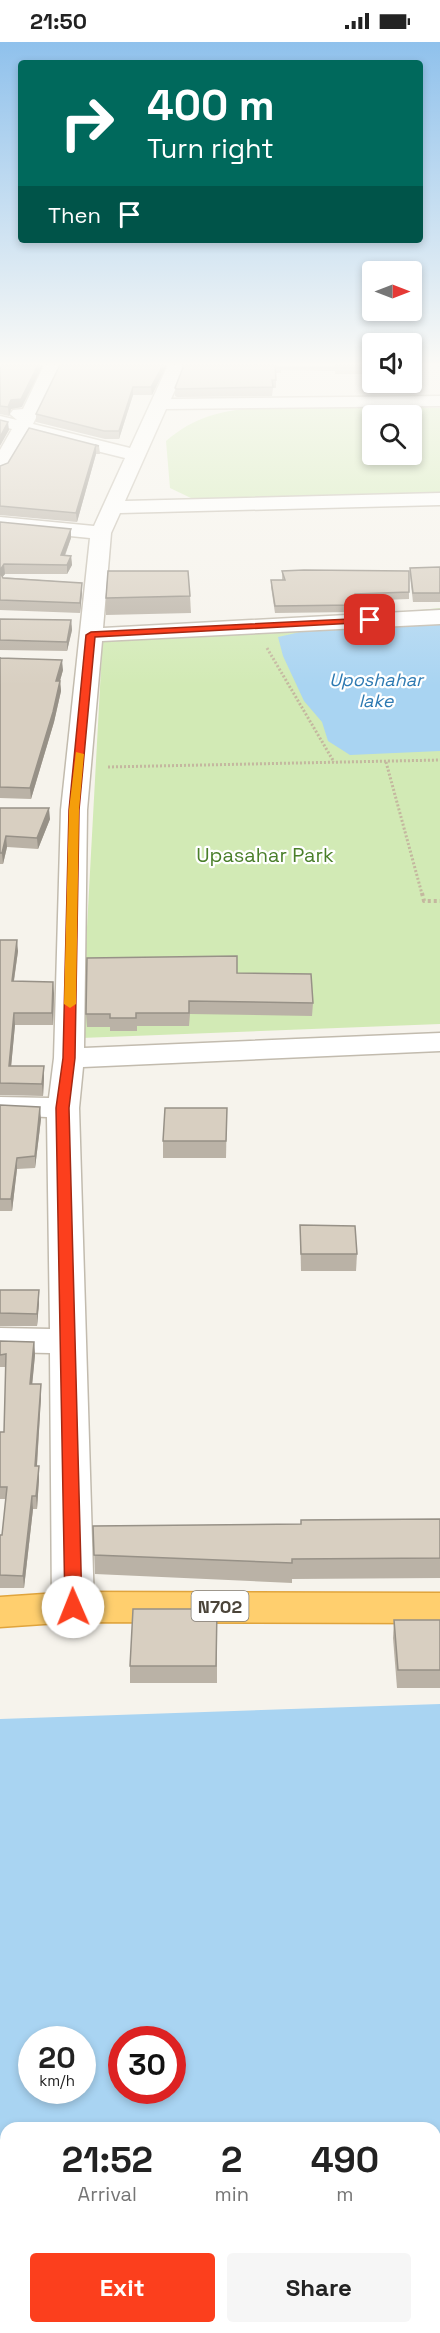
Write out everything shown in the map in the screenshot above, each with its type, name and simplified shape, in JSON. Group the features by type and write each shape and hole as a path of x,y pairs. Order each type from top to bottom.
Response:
{"highway":[{"name":"N702","path":"0,1612 73,1607 440,1608"}],"street":[{"path":"73,1607 63,1108 69,1058 63,810 78,767 84,583 101,533 129,472"},
{"path":"113,507 440,499"},
{"path":"0,523 101,533"},
{"path":"81,640 254,626 440,617"},
{"path":"69,1058 440,1042"},
{"path":"0,1106 63,1108"},
{"path":"0,1340 68,1341"}],"path":[{"path":"254,626 334,762"},
{"path":"78,767 440,760"},
{"path":"386,761 424,901 440,901"}],"green space":[{"path":"169,472 440,472 440,495 193,499 170,488"},
{"name":"Upasahar Park","path":"440,608 440,1024 81,1038 103,632 357,616"}],"water":[{"name":"Uposhahar lake","path":"363,623 392,627 407,623 440,625 440,751 350,755 328,741 322,722 304,701 283,656 278,637 314,629"},
{"path":"440,1704 440,2122 0,2122 0,1719"}],"building":[{"path":"0,472 88,472 76,513 0,506"},
{"path":"0,522 71,529 61,555 71,556 67,565 4,564 0,570"},
{"path":"440,567 440,593 413,593 410,568"},
{"path":"108,571 188,571 190,596 106,598"},
{"path":"282,571 409,571 409,592 355,594 353,605 275,606 271,580 285,580"},
{"path":"0,572 3,578 82,583 80,603 0,600"},
{"path":"0,619 71,620 67,642 0,640"},
{"path":"0,658 62,660 56,681 60,681 53,712 30,788 0,787"},
{"path":"0,808 49,808 37,838 6,836 2,853 0,853"},
{"path":"0,940 17,940 12,981 53,982 52,1013 14,1013 9,1066 44,1066 42,1084 0,1083"},
{"path":"237,956 237,973 311,974 313,1003 189,1001 189,1013 136,1013 136,1018 110,1018 110,1014 86,1014 87,958"},
{"path":"0,1105 40,1107 35,1156 17,1158 11,1199 0,1199"},
{"path":"165,1108 227,1108 226,1141 163,1141"},
{"path":"300,1225 355,1226 357,1254 301,1254"},
{"path":"0,1290 39,1290 37,1314 0,1313"},
{"path":"0,1341 34,1342 30,1384 41,1384 35,1466 39,1466 36,1496 32,1496 23,1576 0,1575 0,1535 2,1535 7,1487 0,1487 0,1432 4,1432 6,1354 0,1355"},
{"path":"440,1519 440,1558 292,1559 292,1563 94,1555 93,1526 301,1524 301,1520"},
{"path":"133,1609 217,1609 216,1666 130,1666"},
{"path":"394,1620 440,1620 440,1670 398,1670"}],"slow traffic":[{"path":"70,1004 74,810 79,754"}],"route":[{"path":"73,1607 63,1108 69,1058 74,810 91,635 370,620"}]}
